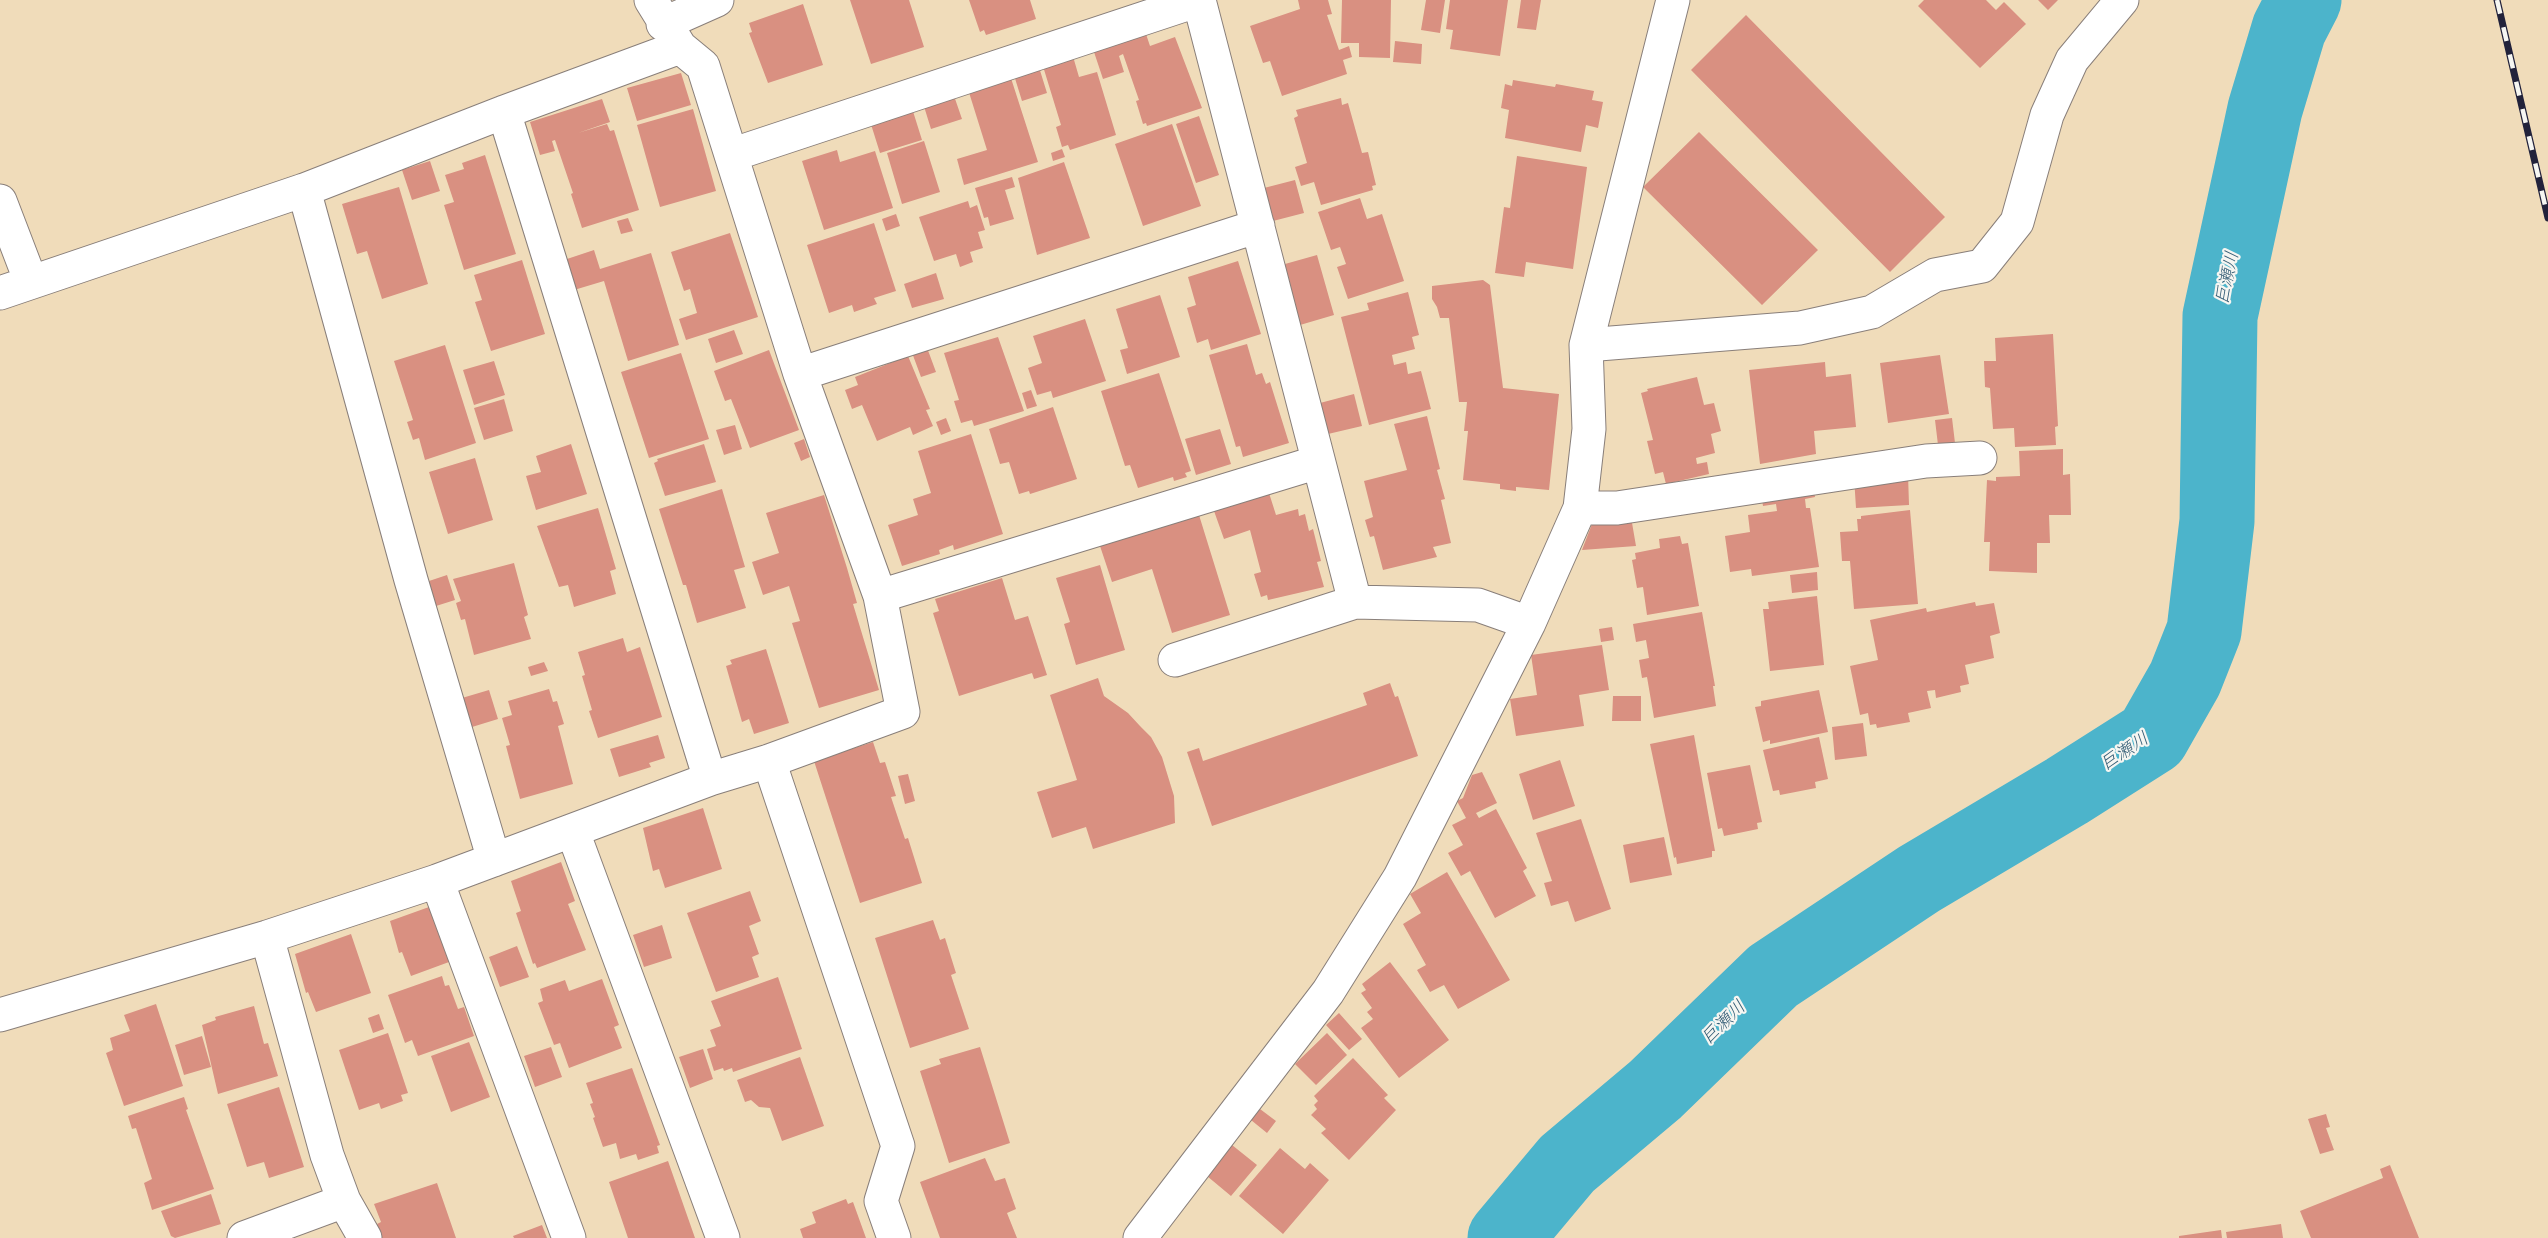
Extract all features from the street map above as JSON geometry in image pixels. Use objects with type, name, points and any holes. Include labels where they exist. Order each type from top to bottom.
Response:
[{"type":"street","points":[[0,293],[304,190],[504,112],[665,24],[717,0]]},
{"type":"street","points":[[730,155],[1199,0],[1355,602]]},
{"type":"street","points":[[1140,1238],[1340,973],[1400,877],[1529,623],[1580,507],[1589,429],[1586,345],[1673,0]]},
{"type":"street","points":[[1586,345],[1800,328],[1872,312],[1935,275],[1982,266],[2017,222],[2047,115],[2072,60],[2122,0]]},
{"type":"street","points":[[0,1015],[267,937],[437,881],[710,779],[769,761],[903,712],[880,596],[800,374],[703,66],[665,24]]},
{"type":"street","points":[[504,112],[710,779]]},
{"type":"street","points":[[304,190],[411,580],[494,860]]},
{"type":"street","points":[[0,201],[32,282]]},
{"type":"street","points":[[800,374],[1258,226]]},
{"type":"street","points":[[1580,507],[1617,508],[1926,461],[1980,458]]},
{"type":"street","points":[[880,596],[1318,462]]},
{"type":"street","points":[[1175,660],[1355,602],[1478,605],[1529,623]]},
{"type":"street","points":[[769,761],[898,1146],[881,1201],[894,1238]]},
{"type":"street","points":[[573,832],[723,1238]]},
{"type":"street","points":[[437,881],[569,1238]]},
{"type":"street","points":[[267,937],[327,1155],[344,1201],[365,1238]]},
{"type":"street","points":[[244,1238],[344,1201]]},
{"type":"building","points":[[850,0],[909,0],[924,47],[871,64]]},
{"type":"building","points":[[969,0],[1030,0],[1036,19],[986,35],[984,30],[980,32]]},
{"type":"building","points":[[1298,0],[1328,0],[1332,14],[1327,15],[1339,50],[1349,46],[1352,57],[1343,60],[1347,74],[1282,96],[1270,61],[1263,63],[1250,26],[1300,9]]},
{"type":"building","points":[[1342,0],[1391,0],[1390,58],[1359,57],[1359,43],[1341,43]]},
{"type":"building","points":[[1426,0],[1445,0],[1440,33],[1421,30]]},
{"type":"building","points":[[1450,0],[1508,0],[1500,56],[1450,49],[1453,30],[1446,29]]},
{"type":"building","points":[[1521,0],[1541,0],[1536,30],[1517,28]]},
{"type":"building","points":[[1924,0],[1986,0],[1996,10],[2004,2],[2026,24],[1980,68],[1918,6]]},
{"type":"building","points":[[2038,0],[2058,0],[2048,10]]},
{"type":"building","points":[[803,4],[823,65],[768,83],[749,33],[752,32],[749,23]]},
{"type":"building","points":[[1746,15],[1945,217],[1890,272],[1691,70]]},
{"type":"building","points":[[1145,31],[1150,46],[1175,37],[1202,108],[1147,126],[1146,123],[1143,124],[1136,101],[1139,100],[1123,54],[1119,56],[1124,72],[1103,79],[1093,49]]},
{"type":"building","points":[[1395,41],[1422,44],[1421,64],[1393,62]]},
{"type":"building","points":[[1072,53],[1079,77],[1097,72],[1116,135],[1070,150],[1068,145],[1062,147],[1056,127],[1061,125],[1042,63]]},
{"type":"building","points":[[1038,64],[1047,93],[1022,101],[1013,72]]},
{"type":"building","points":[[1009,72],[1038,162],[964,185],[957,159],[987,150],[967,86]]},
{"type":"building","points":[[681,73],[691,105],[637,121],[627,88]]},
{"type":"building","points":[[1513,80],[1555,87],[1556,84],[1594,91],[1592,100],[1603,102],[1598,128],[1586,125],[1581,152],[1505,138],[1509,110],[1501,108],[1505,84],[1512,86]]},
{"type":"building","points":[[952,90],[962,119],[931,129],[922,100]]},
{"type":"building","points":[[1341,98],[1342,105],[1348,103],[1362,153],[1368,152],[1376,185],[1372,186],[1373,190],[1321,205],[1314,182],[1301,186],[1295,167],[1307,163],[1294,118],[1298,116],[1296,110]]},
{"type":"building","points":[[602,99],[610,122],[578,133],[607,124],[610,131],[614,130],[639,210],[582,228],[555,140],[552,141],[555,151],[540,155],[530,122]]},
{"type":"building","points":[[911,105],[922,140],[880,153],[869,118]]},
{"type":"building","points":[[693,109],[716,191],[660,207],[637,125]]},
{"type":"building","points":[[1199,116],[1219,175],[1196,183],[1176,124]]},
{"type":"building","points":[[1172,124],[1201,206],[1143,226],[1115,144]]},
{"type":"building","points":[[1699,132],[1818,250],[1762,305],[1643,187]]},
{"type":"building","points":[[924,141],[940,192],[902,204],[887,153]]},
{"type":"building","points":[[1062,149],[1065,157],[1053,161],[1051,153]]},
{"type":"building","points":[[837,150],[840,162],[875,151],[893,208],[824,230],[802,161]]},
{"type":"building","points":[[485,155],[516,254],[464,270],[444,205],[454,202],[445,175],[464,169],[462,163]]},
{"type":"building","points":[[1517,156],[1587,167],[1573,269],[1526,262],[1524,277],[1495,273],[1504,207],[1510,208]]},
{"type":"building","points":[[430,161],[440,191],[412,200],[402,170]]},
{"type":"building","points":[[1064,162],[1090,238],[1037,255],[1018,178]]},
{"type":"building","points":[[1012,177],[1015,187],[1005,190],[1014,219],[990,226],[988,217],[984,218],[975,188]]},
{"type":"building","points":[[1295,180],[1304,213],[1273,221],[1264,188]]},
{"type":"building","points":[[399,187],[428,284],[382,299],[367,251],[357,254],[342,204]]},
{"type":"building","points":[[1360,198],[1367,219],[1382,214],[1404,281],[1348,299],[1337,267],[1346,264],[1340,247],[1331,250],[1318,212]]},
{"type":"building","points":[[968,201],[970,208],[977,205],[985,230],[978,232],[983,248],[970,252],[973,262],[960,267],[956,254],[934,261],[919,217]]},
{"type":"building","points":[[896,214],[900,226],[886,231],[882,219]]},
{"type":"building","points":[[628,218],[633,231],[621,234],[617,221]]},
{"type":"building","points":[[874,223],[896,291],[874,298],[877,304],[854,312],[852,305],[829,313],[807,245]]},
{"type":"building","points":[[730,233],[758,317],[686,340],[679,319],[697,313],[690,289],[684,291],[671,252]]},
{"type":"building","points":[[594,250],[600,269],[651,253],[679,345],[628,361],[604,281],[574,290],[564,260]]},
{"type":"building","points":[[1317,255],[1334,315],[1300,325],[1285,264]]},
{"type":"building","points":[[522,260],[545,334],[491,351],[475,302],[482,300],[474,275]]},
{"type":"building","points":[[1238,261],[1261,334],[1211,350],[1208,339],[1197,343],[1187,308],[1196,305],[1188,277]]},
{"type":"building","points":[[936,273],[944,299],[912,308],[904,284]]},
{"type":"building","points":[[1483,280],[1490,285],[1503,388],[1559,394],[1549,490],[1516,487],[1516,491],[1500,489],[1500,484],[1463,480],[1468,431],[1464,431],[1467,402],[1459,402],[1449,318],[1440,318],[1432,299],[1432,286]]},
{"type":"building","points":[[1408,292],[1419,335],[1412,337],[1415,349],[1392,355],[1394,365],[1406,362],[1408,374],[1421,371],[1431,409],[1369,425],[1341,317],[1369,310],[1367,303]]},
{"type":"building","points":[[1160,295],[1180,357],[1127,374],[1120,350],[1128,348],[1116,309]]},
{"type":"building","points":[[1085,319],[1106,381],[1053,398],[1051,391],[1037,395],[1028,368],[1042,363],[1033,336]]},
{"type":"building","points":[[734,330],[743,354],[716,363],[708,339]]},
{"type":"building","points":[[2053,334],[2058,426],[2055,427],[2056,445],[2015,447],[2014,428],[1993,429],[1990,388],[1985,387],[1984,361],[1996,361],[1995,338]]},
{"type":"building","points":[[998,337],[1024,411],[974,426],[972,420],[961,423],[954,401],[959,400],[944,353]]},
{"type":"building","points":[[1247,344],[1256,375],[1262,373],[1266,384],[1270,382],[1289,443],[1243,457],[1240,446],[1236,447],[1209,355]]},
{"type":"building","points":[[445,345],[476,443],[425,460],[419,438],[413,440],[407,422],[413,420],[394,361]]},
{"type":"building","points":[[926,345],[936,372],[921,377],[911,350]]},
{"type":"building","points":[[769,350],[799,430],[750,448],[731,399],[725,401],[714,371]]},
{"type":"building","points":[[681,353],[709,439],[649,458],[621,372]]},
{"type":"building","points":[[1940,355],[1949,414],[1888,423],[1880,363]]},
{"type":"building","points":[[908,356],[930,409],[926,410],[933,426],[913,435],[910,427],[877,441],[862,405],[852,409],[845,390],[858,385],[855,377]]},
{"type":"building","points":[[494,361],[505,395],[474,405],[463,370]]},
{"type":"building","points":[[1825,362],[1826,377],[1851,374],[1856,427],[1814,431],[1816,454],[1760,464],[1749,370]]},
{"type":"building","points":[[1159,373],[1191,471],[1185,473],[1187,477],[1174,481],[1173,477],[1138,488],[1130,465],[1125,466],[1101,391]]},
{"type":"building","points":[[1697,377],[1704,405],[1714,403],[1721,431],[1711,434],[1715,453],[1696,458],[1697,464],[1707,462],[1709,474],[1666,484],[1663,472],[1655,474],[1647,441],[1653,440],[1641,393],[1648,391],[1647,389]]},
{"type":"building","points":[[1031,390],[1037,406],[1027,409],[1022,393]]},
{"type":"building","points":[[1354,394],[1362,426],[1328,434],[1320,403]]},
{"type":"building","points":[[504,399],[513,431],[484,440],[474,408]]},
{"type":"building","points":[[1053,407],[1077,479],[1030,494],[1029,491],[1019,494],[1009,462],[1000,464],[989,429]]},
{"type":"building","points":[[1427,416],[1440,469],[1437,470],[1445,499],[1441,500],[1451,543],[1433,547],[1437,557],[1383,570],[1374,536],[1370,537],[1365,520],[1373,517],[1364,481],[1407,470],[1394,424]]},
{"type":"building","points":[[946,418],[951,431],[941,435],[936,422]]},
{"type":"building","points":[[1952,418],[1955,443],[1938,445],[1935,420]]},
{"type":"building","points":[[735,425],[742,449],[724,455],[716,430]]},
{"type":"building","points":[[1220,429],[1231,464],[1196,475],[1185,439]]},
{"type":"building","points":[[971,434],[1003,534],[954,550],[953,545],[939,550],[940,554],[902,566],[888,525],[918,515],[913,499],[931,493],[918,451]]},
{"type":"building","points":[[804,439],[810,457],[801,461],[794,443]]},
{"type":"building","points":[[571,444],[587,494],[536,510],[526,476],[541,472],[536,456]]},
{"type":"building","points":[[704,444],[716,482],[665,496],[654,463],[658,461],[657,459]]},
{"type":"building","points":[[2063,449],[2063,475],[2070,474],[2071,515],[2049,515],[2050,543],[2037,543],[2037,573],[1989,571],[1990,542],[1984,542],[1987,480],[1996,481],[1996,477],[2020,476],[2019,451]]},
{"type":"building","points":[[475,458],[493,520],[448,534],[429,472]]},
{"type":"building","points":[[1908,474],[1909,505],[1856,508],[1854,477]]},
{"type":"building","points":[[1812,480],[1815,497],[1805,499],[1806,508],[1810,508],[1819,567],[1752,576],[1751,569],[1730,572],[1725,536],[1750,532],[1748,515],[1777,511],[1776,504],[1763,506],[1760,488]]},
{"type":"building","points":[[722,489],[745,567],[734,570],[746,608],[697,623],[659,509]]},
{"type":"building","points":[[1269,493],[1276,515],[1298,509],[1299,516],[1305,514],[1309,531],[1313,529],[1321,561],[1317,562],[1324,587],[1268,600],[1267,595],[1261,597],[1254,574],[1261,572],[1250,530],[1224,539],[1214,511]]},
{"type":"building","points":[[824,495],[857,603],[853,604],[879,690],[819,708],[792,623],[800,621],[789,586],[763,595],[752,562],[779,553],[766,513]]},
{"type":"building","points":[[598,508],[616,569],[610,571],[616,594],[574,607],[568,585],[559,587],[537,526]]},
{"type":"building","points":[[1910,510],[1918,604],[1854,609],[1850,561],[1842,561],[1840,532],[1858,531],[1857,519],[1861,519],[1861,516]]},
{"type":"building","points":[[1199,515],[1230,615],[1172,633],[1152,569],[1112,582],[1100,546]]},
{"type":"building","points":[[1631,517],[1636,546],[1582,550],[1592,524]]},
{"type":"building","points":[[1680,536],[1682,544],[1688,543],[1699,606],[1647,615],[1643,587],[1637,588],[1632,560],[1636,559],[1635,553],[1660,548],[1659,539]]},
{"type":"building","points":[[514,563],[528,615],[524,617],[531,639],[474,655],[465,619],[461,620],[456,603],[461,601],[453,579]]},
{"type":"building","points":[[1100,565],[1125,650],[1076,665],[1064,624],[1070,622],[1056,578]]},
{"type":"building","points":[[1817,572],[1818,590],[1792,593],[1790,575]]},
{"type":"building","points":[[447,575],[455,600],[436,606],[429,581]]},
{"type":"building","points":[[1002,578],[1015,620],[1028,616],[1047,675],[1034,679],[1032,673],[959,696],[933,613],[939,611],[935,599]]},
{"type":"building","points":[[1817,596],[1824,665],[1770,671],[1763,609],[1769,609],[1768,602]]},
{"type":"building","points":[[1975,602],[1976,606],[1994,603],[2000,633],[1990,636],[1994,658],[1965,665],[1969,684],[1960,686],[1961,692],[1936,698],[1935,690],[1927,691],[1931,708],[1908,713],[1910,722],[1877,728],[1876,724],[1870,725],[1868,713],[1860,715],[1850,666],[1878,660],[1870,620],[1926,608],[1927,612]]},
{"type":"building","points":[[1702,612],[1715,686],[1713,686],[1716,706],[1654,718],[1647,677],[1642,678],[1639,660],[1649,658],[1646,640],[1636,642],[1633,624]]},
{"type":"building","points":[[1612,627],[1614,640],[1601,642],[1599,629]]},
{"type":"building","points":[[623,638],[627,652],[640,647],[662,717],[598,738],[589,711],[592,710],[578,652]]},
{"type":"building","points":[[1602,645],[1609,690],[1579,695],[1584,726],[1516,736],[1510,699],[1537,695],[1531,655]]},
{"type":"building","points":[[766,649],[789,723],[754,734],[749,719],[742,722],[726,666],[732,664],[730,660]]},
{"type":"building","points":[[544,662],[548,671],[531,676],[528,667]]},
{"type":"building","points":[[1098,678],[1104,696],[1128,713],[1151,737],[1162,757],[1174,796],[1175,823],[1093,849],[1086,827],[1052,838],[1037,792],[1077,780],[1050,695]]},
{"type":"building","points":[[1390,683],[1395,697],[1398,696],[1418,756],[1212,826],[1187,752],[1199,748],[1203,761],[1367,705],[1363,693]]},
{"type":"building","points":[[549,689],[553,702],[557,701],[564,724],[558,726],[573,784],[520,799],[506,746],[510,745],[502,718],[512,715],[508,701]]},
{"type":"building","points":[[489,690],[498,719],[472,727],[462,698]]},
{"type":"building","points":[[1819,690],[1828,732],[1770,744],[1770,740],[1763,742],[1755,707],[1761,706],[1761,701]]},
{"type":"building","points":[[1613,696],[1641,696],[1641,721],[1612,721]]},
{"type":"building","points":[[1863,723],[1867,756],[1835,760],[1832,727]]},
{"type":"building","points":[[658,735],[665,758],[649,763],[651,767],[619,777],[610,749]]},
{"type":"building","points":[[1694,735],[1715,851],[1712,851],[1712,857],[1677,864],[1650,744]]},
{"type":"building","points":[[1819,737],[1828,779],[1815,782],[1816,788],[1780,795],[1779,790],[1773,791],[1763,750]]},
{"type":"building","points":[[873,742],[880,763],[885,762],[896,796],[891,797],[905,839],[908,838],[922,883],[860,903],[814,761]]},
{"type":"building","points":[[1560,760],[1575,806],[1533,820],[1519,774]]},
{"type":"building","points":[[1750,765],[1762,822],[1757,823],[1758,829],[1724,836],[1722,828],[1718,829],[1707,773]]},
{"type":"building","points":[[1482,772],[1497,803],[1476,813],[1479,818],[1496,809],[1527,868],[1523,871],[1536,896],[1495,918],[1470,871],[1461,876],[1448,853],[1463,845],[1452,825],[1466,818],[1457,801],[1463,798],[1472,775]]},
{"type":"building","points":[[908,774],[915,801],[905,804],[898,776]]},
{"type":"building","points":[[703,808],[722,869],[665,888],[659,869],[653,871],[643,828]]},
{"type":"building","points":[[1581,819],[1611,909],[1575,922],[1568,901],[1551,906],[1544,883],[1552,881],[1536,833]]},
{"type":"building","points":[[1664,837],[1672,875],[1630,883],[1623,845]]},
{"type":"building","points":[[561,862],[575,901],[568,904],[586,950],[537,968],[535,963],[533,964],[516,913],[521,911],[511,881]]},
{"type":"building","points":[[1447,872],[1510,980],[1458,1009],[1444,985],[1430,992],[1417,970],[1426,965],[1403,924],[1421,913],[1410,894]]},
{"type":"building","points":[[750,891],[761,921],[749,926],[759,954],[752,957],[759,977],[716,992],[687,913]]},
{"type":"building","points":[[429,907],[449,962],[411,976],[402,952],[399,953],[390,921]]},
{"type":"building","points":[[933,920],[940,940],[945,938],[956,973],[951,975],[969,1029],[910,1048],[875,938]]},
{"type":"building","points":[[662,925],[672,958],[644,967],[633,935]]},
{"type":"building","points":[[351,934],[371,993],[316,1012],[308,992],[306,993],[295,954]]},
{"type":"building","points":[[517,946],[529,977],[500,987],[489,957]]},
{"type":"building","points":[[1390,962],[1449,1040],[1399,1078],[1361,1028],[1373,1019],[1367,1012],[1372,1008],[1361,993],[1366,990],[1362,984]]},
{"type":"building","points":[[442,976],[445,986],[449,985],[458,1009],[464,1007],[474,1036],[418,1056],[412,1040],[405,1043],[388,995]]},
{"type":"building","points":[[778,977],[802,1049],[733,1072],[732,1068],[714,1071],[707,1049],[716,1046],[710,1030],[721,1026],[711,1001]]},
{"type":"building","points":[[602,979],[619,1025],[614,1027],[622,1048],[569,1068],[560,1043],[554,1045],[538,1003],[543,1001],[540,989],[565,980],[569,991]]},
{"type":"building","points":[[156,1004],[183,1086],[124,1106],[106,1053],[113,1050],[110,1038],[130,1031],[124,1015]]},
{"type":"building","points":[[254,1006],[264,1044],[268,1043],[278,1076],[218,1094],[202,1025],[216,1020],[215,1017]]},
{"type":"building","points":[[1339,1013],[1362,1039],[1349,1050],[1326,1025]]},
{"type":"building","points":[[379,1014],[384,1029],[373,1033],[368,1018]]},
{"type":"building","points":[[388,1033],[408,1093],[401,1095],[403,1101],[381,1109],[379,1103],[359,1110],[339,1050]]},
{"type":"building","points":[[1327,1033],[1347,1055],[1316,1085],[1295,1064]]},
{"type":"building","points":[[202,1036],[211,1067],[184,1075],[175,1045]]},
{"type":"building","points":[[469,1042],[490,1097],[451,1112],[431,1056]]},
{"type":"building","points":[[551,1047],[562,1077],[535,1087],[524,1056]]},
{"type":"building","points":[[980,1047],[1010,1143],[949,1163],[920,1071],[941,1064],[939,1059]]},
{"type":"building","points":[[703,1049],[713,1079],[690,1088],[679,1057]]},
{"type":"building","points":[[800,1057],[824,1126],[782,1141],[770,1108],[759,1107],[751,1100],[745,1102],[737,1080]]},
{"type":"building","points":[[1353,1058],[1388,1095],[1384,1098],[1396,1110],[1349,1160],[1321,1133],[1326,1129],[1311,1115],[1317,1109],[1314,1105],[1318,1101],[1314,1096]]},
{"type":"building","points":[[632,1068],[660,1145],[657,1146],[659,1153],[638,1160],[636,1154],[620,1159],[616,1143],[603,1147],[593,1118],[595,1117],[590,1104],[593,1103],[586,1083]]},
{"type":"building","points":[[279,1087],[304,1167],[269,1178],[264,1162],[247,1167],[227,1104]]},
{"type":"building","points":[[184,1097],[188,1109],[186,1110],[214,1189],[152,1210],[144,1183],[152,1179],[136,1128],[132,1129],[128,1116]]},
{"type":"building","points":[[1260,1109],[1276,1121],[1267,1133],[1251,1120]]},
{"type":"building","points":[[2326,1114],[2330,1127],[2326,1128],[2334,1150],[2320,1154],[2308,1119]]},
{"type":"building","points":[[1232,1145],[1257,1165],[1231,1196],[1207,1176]]},
{"type":"building","points":[[1280,1148],[1305,1169],[1310,1163],[1329,1180],[1283,1234],[1239,1196]]},
{"type":"building","points":[[985,1158],[995,1181],[1005,1178],[1016,1209],[1007,1213],[1017,1238],[940,1238],[920,1182]]},
{"type":"building","points":[[668,1161],[695,1238],[628,1238],[609,1182]]},
{"type":"building","points":[[2390,1165],[2419,1238],[2311,1238],[2300,1211],[2383,1178],[2380,1169]]},
{"type":"building","points":[[437,1183],[456,1238],[382,1238],[377,1224],[381,1222],[374,1204]]},
{"type":"building","points":[[211,1194],[221,1224],[175,1238],[171,1236],[161,1211]]},
{"type":"building","points":[[846,1199],[848,1204],[853,1202],[866,1238],[803,1238],[800,1229],[816,1223],[812,1212]]},
{"type":"building","points":[[2281,1224],[2283,1238],[2227,1238],[2226,1232]]},
{"type":"building","points":[[542,1225],[547,1238],[514,1238],[513,1236]]},
{"type":"building","points":[[2221,1230],[2222,1238],[2179,1238],[2179,1236]]},
{"type":"waterway","name":"巨瀬川","points":[[1505,1238],[1567,1164],[1655,1090],[1773,976],[1919,879],[2067,791],[2152,737],[2185,679],[2204,631],[2217,521],[2220,316],[2265,109],[2289,29],[2304,0]]},
{"type":"railway","points":[[2497,0],[2548,218]]}]
